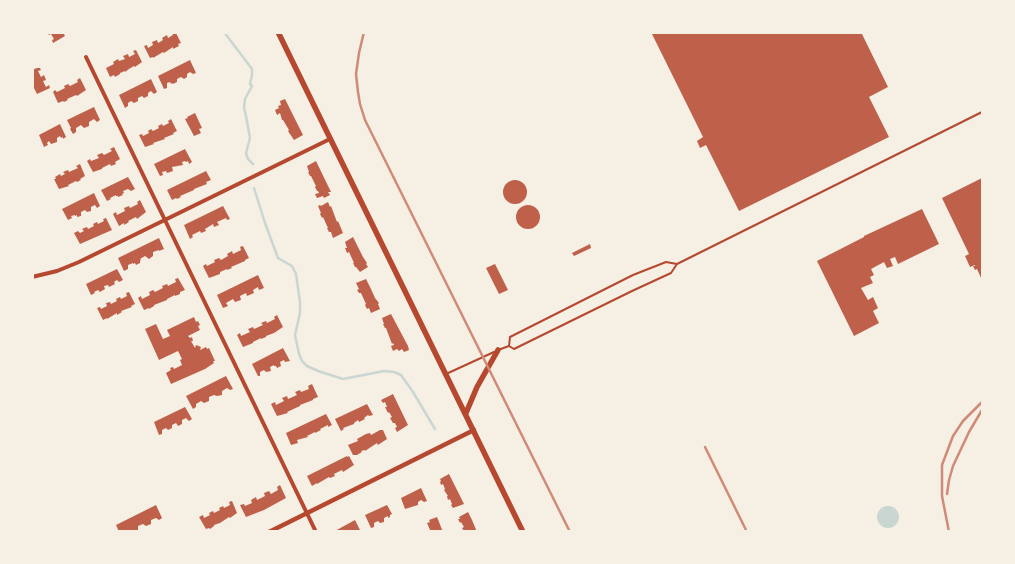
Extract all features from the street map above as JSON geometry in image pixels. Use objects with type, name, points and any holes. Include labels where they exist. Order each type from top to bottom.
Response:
[{"type":"main road","points":[[278,32],[523,532]]},
{"type":"main road","points":[[466,413],[477,387],[498,350]]},
{"type":"street","points":[[86,57],[316,532]]},
{"type":"street","points":[[32,277],[67,268],[330,139]]},
{"type":"street","points":[[269,532],[474,430]]},
{"type":"lane","points":[[446,374],[498,350],[509,346],[514,349],[671,273],[677,264],[982,112]]},
{"type":"lane","points":[[509,346],[510,337],[632,275],[666,262],[677,264]]},
{"type":"shaded area","points":[[888,506],[898,513],[899,517],[892,527],[888,528],[878,521],[877,517],[884,507]]},
{"type":"building","points":[[47,32],[63,32],[65,36],[53,43],[52,40],[54,39]]},
{"type":"building","points":[[172,32],[176,33],[181,43],[178,44],[179,46],[150,58],[144,46],[147,45],[148,48],[153,45],[152,42],[157,40],[158,43],[167,35],[168,38],[173,35]]},
{"type":"building","points":[[651,32],[861,32],[888,87],[869,97],[889,137],[739,211],[706,145],[700,148],[697,141],[703,137]]},
{"type":"building","points":[[136,50],[142,62],[115,77],[114,75],[110,77],[106,68],[114,64],[113,62],[118,59],[119,61],[125,59],[123,56],[128,54],[129,57],[135,54],[133,51]]},
{"type":"building","points":[[190,60],[196,73],[190,72],[187,74],[187,77],[177,79],[177,82],[173,84],[167,83],[167,88],[164,89],[158,76]]},
{"type":"building","points":[[37,68],[41,70],[38,71],[41,77],[44,75],[46,80],[43,81],[46,87],[49,85],[50,88],[37,94],[32,84],[32,70]]},
{"type":"building","points":[[80,78],[86,90],[77,96],[58,103],[53,92],[65,88],[64,86],[68,84],[70,86],[78,82],[77,80]]},
{"type":"building","points":[[151,79],[157,92],[154,94],[151,91],[148,93],[148,96],[138,98],[138,101],[134,103],[131,101],[125,108],[119,95]]},
{"type":"building","points":[[285,99],[303,135],[294,140],[280,113],[277,115],[275,110],[281,105],[280,101]]},
{"type":"building","points":[[94,107],[100,120],[97,122],[94,119],[89,122],[89,126],[84,128],[81,125],[76,128],[76,132],[73,134],[67,120]]},
{"type":"building","points":[[195,113],[202,128],[199,129],[201,133],[194,136],[185,119]]},
{"type":"building","points":[[171,119],[177,131],[165,139],[145,147],[139,135],[142,134],[143,136],[149,133],[148,131],[151,129],[153,131],[162,124],[163,126],[169,123],[168,121]]},
{"type":"building","points":[[60,124],[66,137],[63,139],[60,136],[57,138],[57,142],[51,144],[49,141],[48,145],[44,147],[39,135]]},
{"type":"building","points":[[114,147],[120,159],[115,162],[116,164],[111,166],[110,164],[93,172],[87,161],[99,158],[97,155],[102,153],[104,155],[112,151],[110,149]]},
{"type":"building","points":[[185,149],[192,162],[189,164],[188,161],[182,162],[183,165],[172,167],[173,171],[162,172],[163,175],[160,176],[154,164]]},
{"type":"building","points":[[316,161],[331,192],[328,192],[330,195],[324,198],[323,196],[317,198],[315,194],[319,193],[308,172],[307,166]]},
{"type":"building","points":[[80,164],[85,176],[69,186],[59,189],[54,179],[56,179],[55,177],[65,174],[63,172],[68,170],[69,172],[78,168],[76,166]]},
{"type":"building","points":[[206,171],[211,180],[206,182],[207,184],[172,200],[167,190]]},
{"type":"building","points":[[128,177],[135,189],[123,191],[123,195],[118,197],[116,195],[107,201],[101,190]]},
{"type":"building","points":[[982,178],[982,280],[977,269],[975,270],[973,266],[975,265],[970,267],[965,256],[969,254],[942,198]]},
{"type":"building","points":[[515,180],[520,181],[526,187],[526,197],[520,203],[515,204],[510,203],[504,197],[503,192],[504,187],[510,181]]},
{"type":"building","points":[[94,193],[100,206],[97,208],[95,205],[91,207],[91,211],[87,212],[85,210],[81,212],[81,216],[71,216],[72,218],[68,220],[62,209]]},
{"type":"building","points":[[140,200],[146,212],[137,219],[136,217],[119,226],[113,214],[116,212],[117,215],[125,211],[124,208],[129,206],[130,208],[138,204],[137,202]]},
{"type":"building","points":[[328,202],[343,233],[333,238],[320,214],[318,206]]},
{"type":"building","points":[[528,205],[533,206],[539,212],[539,222],[533,228],[528,229],[523,228],[517,222],[516,217],[517,212],[523,206]]},
{"type":"building","points":[[223,206],[230,219],[227,220],[226,218],[217,222],[219,225],[214,227],[213,224],[205,229],[206,231],[201,233],[200,231],[192,235],[193,237],[190,239],[184,225]]},
{"type":"building","points":[[922,209],[939,244],[898,264],[895,257],[890,259],[893,266],[887,268],[884,262],[871,269],[874,275],[870,277],[873,283],[861,288],[868,300],[873,297],[878,308],[873,311],[879,323],[854,336],[817,261],[864,236]]},
{"type":"building","points":[[106,218],[112,230],[80,244],[74,233],[78,231],[80,233],[84,231],[82,229],[87,227],[88,229],[94,226],[93,224],[97,222],[98,224]]},
{"type":"building","points":[[353,237],[368,267],[360,272],[355,267],[349,252],[347,253],[345,248],[347,248],[345,242]]},
{"type":"building","points":[[159,238],[164,249],[153,252],[153,256],[149,259],[145,256],[136,265],[133,263],[128,265],[128,269],[124,271],[118,258]]},
{"type":"building","points":[[590,244],[591,248],[574,256],[572,253]]},
{"type":"building","points":[[243,246],[249,258],[209,278],[203,266],[215,262],[214,260],[219,258],[221,260],[232,251],[233,254],[241,250],[240,247]]},
{"type":"building","points":[[495,264],[508,290],[499,294],[486,268]]},
{"type":"building","points":[[117,269],[123,280],[119,282],[117,280],[114,282],[115,284],[109,287],[108,285],[104,286],[105,289],[100,292],[98,290],[91,295],[86,284]]},
{"type":"building","points":[[258,275],[264,288],[259,290],[258,287],[253,290],[254,293],[247,296],[246,293],[240,296],[241,300],[235,302],[233,299],[226,303],[228,306],[223,308],[217,295]]},
{"type":"building","points":[[178,278],[185,290],[144,310],[138,298],[141,296],[142,299],[150,295],[149,292],[153,290],[155,292],[163,288],[162,286],[167,284],[168,286],[176,282],[175,279]]},
{"type":"building","points":[[366,279],[379,303],[380,309],[371,313],[365,305],[361,293],[357,290],[359,289],[356,283]]},
{"type":"building","points":[[129,292],[135,304],[117,315],[117,313],[103,320],[97,308],[100,307],[101,309],[107,306],[106,303],[110,302],[111,304],[120,297],[121,299],[127,296],[126,293]]},
{"type":"building","points":[[391,314],[409,350],[404,352],[402,349],[399,351],[397,349],[393,351],[391,346],[394,345],[383,324],[382,318]]},
{"type":"building","points":[[277,315],[283,327],[243,347],[237,335],[240,333],[241,336],[250,332],[248,329],[253,327],[254,329],[263,325],[261,323],[266,321],[267,323],[275,319],[274,317]]},
{"type":"building","points":[[194,317],[200,325],[198,326],[200,330],[188,336],[192,337],[193,341],[191,341],[195,348],[196,345],[201,347],[200,350],[206,347],[207,349],[209,348],[215,361],[205,369],[171,384],[166,373],[171,370],[170,368],[173,367],[174,369],[182,365],[180,360],[182,359],[178,351],[159,360],[145,329],[156,324],[163,339],[170,336],[167,330]]},
{"type":"building","points":[[283,348],[290,361],[285,362],[284,360],[280,362],[281,366],[277,368],[274,365],[270,367],[271,371],[266,372],[264,370],[258,376],[252,364]]},
{"type":"building","points":[[226,376],[233,389],[227,388],[222,391],[222,395],[209,397],[209,401],[204,403],[201,401],[193,409],[186,396]]},
{"type":"building","points":[[312,384],[318,397],[288,413],[277,416],[271,404],[275,402],[276,405],[284,401],[282,398],[287,396],[288,399],[297,395],[295,392],[309,389],[308,386]]},
{"type":"building","points":[[393,394],[408,425],[397,432],[395,428],[397,427],[385,407],[387,407],[385,402],[383,403],[381,400]]},
{"type":"building","points":[[367,404],[373,415],[368,415],[359,422],[358,420],[341,431],[335,419]]},
{"type":"building","points":[[185,407],[192,419],[189,421],[186,418],[182,420],[182,424],[178,426],[176,423],[168,430],[166,428],[162,430],[162,434],[159,435],[154,422]]},
{"type":"building","points":[[326,414],[332,425],[320,429],[308,437],[297,440],[298,443],[291,445],[286,433]]},
{"type":"building","points":[[383,430],[387,439],[365,451],[361,451],[357,455],[353,455],[348,445],[358,441],[357,439],[366,434],[370,433],[371,435]]},
{"type":"building","points":[[349,456],[354,465],[312,486],[307,476]]},
{"type":"building","points":[[449,474],[464,504],[453,508],[450,499],[448,500],[443,484],[441,485],[440,482],[440,479]]},
{"type":"building","points":[[280,485],[286,498],[246,517],[240,505],[244,504],[245,506],[252,503],[251,500],[256,497],[257,500],[265,496],[264,493],[269,491],[271,494],[278,490],[277,487]]},
{"type":"building","points":[[421,488],[427,501],[421,500],[418,502],[418,505],[405,509],[401,498]]},
{"type":"building","points":[[232,501],[237,513],[210,529],[206,529],[199,517],[203,515],[204,518],[213,511],[214,513],[220,510],[219,508],[223,506],[224,508],[230,505],[229,502]]},
{"type":"building","points":[[156,505],[162,518],[151,520],[151,524],[146,526],[143,524],[138,526],[138,530],[135,532],[119,532],[116,525]]},
{"type":"building","points":[[387,505],[392,514],[390,517],[384,518],[384,522],[380,523],[378,521],[374,523],[374,527],[371,528],[365,515]]},
{"type":"building","points":[[468,512],[477,532],[466,532],[462,528],[464,527],[458,519]]},
{"type":"building","points":[[437,517],[443,532],[431,532],[427,523],[430,522],[429,520]]},
{"type":"building","points":[[355,520],[361,532],[333,532]]},
{"type":"waterway","points":[[224,32],[252,69],[250,84],[252,86],[245,99],[244,108],[250,138],[246,153],[248,159],[253,164]]},
{"type":"waterway","points":[[254,188],[278,258],[292,266],[296,274],[300,313],[295,335],[302,361],[307,366],[318,371],[343,379],[384,371],[401,375],[435,429]]},
{"type":"railway","points":[[364,32],[356,74],[360,104],[365,120],[570,532]]},
{"type":"railway","points":[[949,532],[942,496],[942,465],[953,436],[963,421],[982,402]]},
{"type":"railway","points":[[947,494],[953,466],[982,410]]},
{"type":"railway","points":[[705,447],[747,532]]}]
